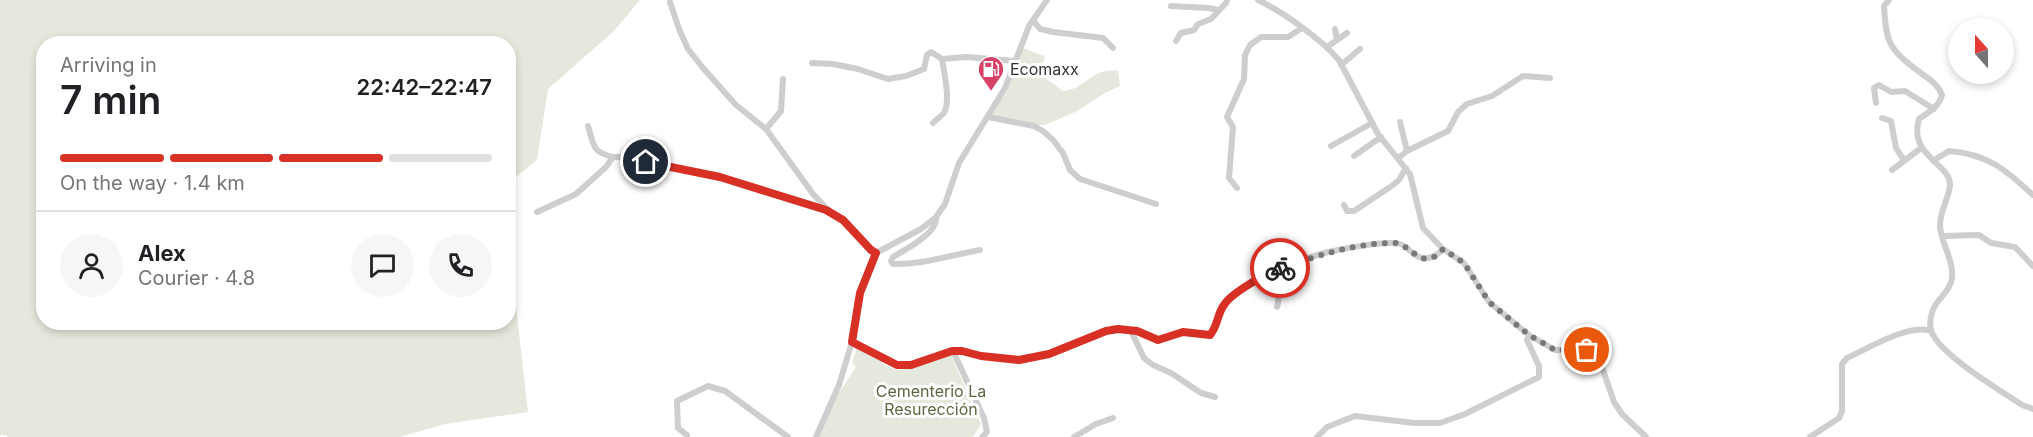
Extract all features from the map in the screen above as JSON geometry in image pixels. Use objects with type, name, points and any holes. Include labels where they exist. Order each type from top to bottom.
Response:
[{"type":"street","points":[[816,437],[840,385],[852,342],[860,293],[876,253],[921,229],[936,217],[945,204],[959,163],[1005,88],[1029,26],[1047,0]]},
{"type":"street","points":[[1176,41],[1180,33],[1194,30],[1198,24],[1211,19],[1227,0]]},
{"type":"street","points":[[1258,0],[1327,47],[1341,65],[1372,123],[1410,174],[1423,228],[1443,249],[1464,263],[1489,302],[1529,335],[1555,350],[1587,350],[1596,357],[1602,367],[1614,402],[1622,414],[1646,437]]},
{"type":"street","points":[[1889,0],[1884,6],[1885,25],[1889,41],[1896,54],[1939,88],[1942,95],[1934,109],[1919,119],[1916,130],[1921,148],[1947,176],[1950,184],[1940,227],[1952,271],[1952,280],[1948,290],[1935,304],[1931,316],[1931,331]]},
{"type":"street","points":[[670,2],[688,49],[736,105],[766,129],[826,210]]},
{"type":"street","points":[[1171,6],[1218,10]]},
{"type":"street","points":[[1033,20],[1040,29],[1104,38],[1113,48]]},
{"type":"street","points":[[1237,188],[1229,178],[1233,127],[1227,117],[1244,79],[1245,56],[1250,45],[1261,37],[1288,36],[1302,28]]},
{"type":"street","points":[[1335,29],[1337,40]]},
{"type":"street","points":[[1327,47],[1347,33]]},
{"type":"street","points":[[1341,65],[1360,49]]},
{"type":"street","points":[[812,63],[858,69],[888,79],[924,69],[927,55],[931,52],[942,59],[966,57],[1015,61]]},
{"type":"street","points":[[933,123],[944,112],[947,103],[942,59]]},
{"type":"street","points":[[1398,158],[1407,151],[1448,131],[1458,112],[1467,104],[1492,96],[1523,76],[1550,78]]},
{"type":"street","points":[[766,129],[781,111],[783,79]]},
{"type":"street","points":[[1876,103],[1874,88],[1879,85],[1891,92],[1905,90],[1934,109]]},
{"type":"street","points":[[988,117],[1034,126],[1053,140],[1064,153],[1070,170],[1080,179],[1156,204]]},
{"type":"street","points":[[1882,118],[1891,121],[1896,148],[1904,160]]},
{"type":"street","points":[[1400,122],[1407,151]]},
{"type":"street","points":[[1331,146],[1372,123]]},
{"type":"street","points":[[588,126],[594,149],[600,154],[720,177],[826,210],[843,220],[876,253]]},
{"type":"street","points":[[1354,156],[1381,137]]},
{"type":"street","points":[[1892,171],[1921,148]]},
{"type":"street","points":[[1933,161],[1949,151],[1979,157],[2005,170],[2033,195]]},
{"type":"street","points":[[537,212],[576,194],[606,167],[613,157]]},
{"type":"street","points":[[1344,205],[1347,211],[1354,211],[1393,186],[1406,168]]},
{"type":"street","points":[[936,217],[937,223],[934,227],[918,242],[893,257],[891,261],[893,264],[915,265],[940,257],[980,250]]},
{"type":"street","points":[[1943,236],[1979,235],[1991,243],[2015,247],[2033,266]]},
{"type":"street","points":[[852,342],[897,365],[911,365],[952,351],[1019,360],[1049,354],[1106,331],[1118,329],[1137,331],[1158,340],[1183,332],[1210,335],[1214,331],[1223,305],[1231,297],[1275,270],[1328,252],[1377,244],[1398,243],[1405,246],[1414,256],[1425,259],[1437,256],[1443,249]]},
{"type":"street","points":[[1275,270],[1276,286],[1280,294],[1277,307]]},
{"type":"street","points":[[1810,437],[1839,418],[1842,411],[1842,364],[1847,358],[1910,330],[1931,331],[1942,346],[1960,362],[2022,405],[2033,410]]},
{"type":"street","points":[[1131,331],[1144,358],[1201,393],[1215,397]]},
{"type":"street","points":[[1317,437],[1327,427],[1355,416],[1414,423],[1440,423],[1466,414],[1539,377],[1539,366],[1527,340],[1529,335]]},
{"type":"street","points":[[952,351],[984,418],[987,432],[984,436]]},
{"type":"street","points":[[687,435],[678,428],[677,401],[708,386],[725,391],[788,437]]},
{"type":"street","points":[[1074,437],[1096,424],[1113,418]]},
{"type":"green space","points":[[0,0],[640,0],[614,31],[548,89],[537,160],[516,177],[516,36],[36,36],[36,330],[516,330],[516,306],[528,412],[445,424],[400,437],[7,437],[7,435],[0,435]]},
{"type":"green space","points":[[1023,48],[1044,56],[1045,59],[1037,72],[1063,91],[1077,87],[1101,72],[1109,71],[1118,71],[1120,86],[1075,112],[1045,125],[1016,125],[988,119],[1006,93]]},
{"type":"green space","name":"Cementerio La Resurección","points":[[857,347],[874,355],[886,366],[899,370],[951,355],[981,424],[973,437],[819,437],[831,405],[856,367],[852,363]]},
{"type":"way so far","points":[[1280,268],[1328,252],[1377,244],[1398,243],[1405,246],[1414,256],[1425,259],[1437,256],[1443,249],[1464,263],[1489,302],[1529,335],[1555,350],[1587,350]]},
{"type":"place","name":"Ecomaxx","points":[[991,92]]},
{"type":"route","points":[[646,162],[720,177],[826,210],[843,220],[876,253],[860,293],[852,342],[897,365],[911,365],[952,351],[1019,360],[1049,354],[1106,331],[1118,329],[1137,331],[1158,340],[1183,332],[1210,335],[1214,331],[1223,305],[1231,297],[1280,268]]}]
